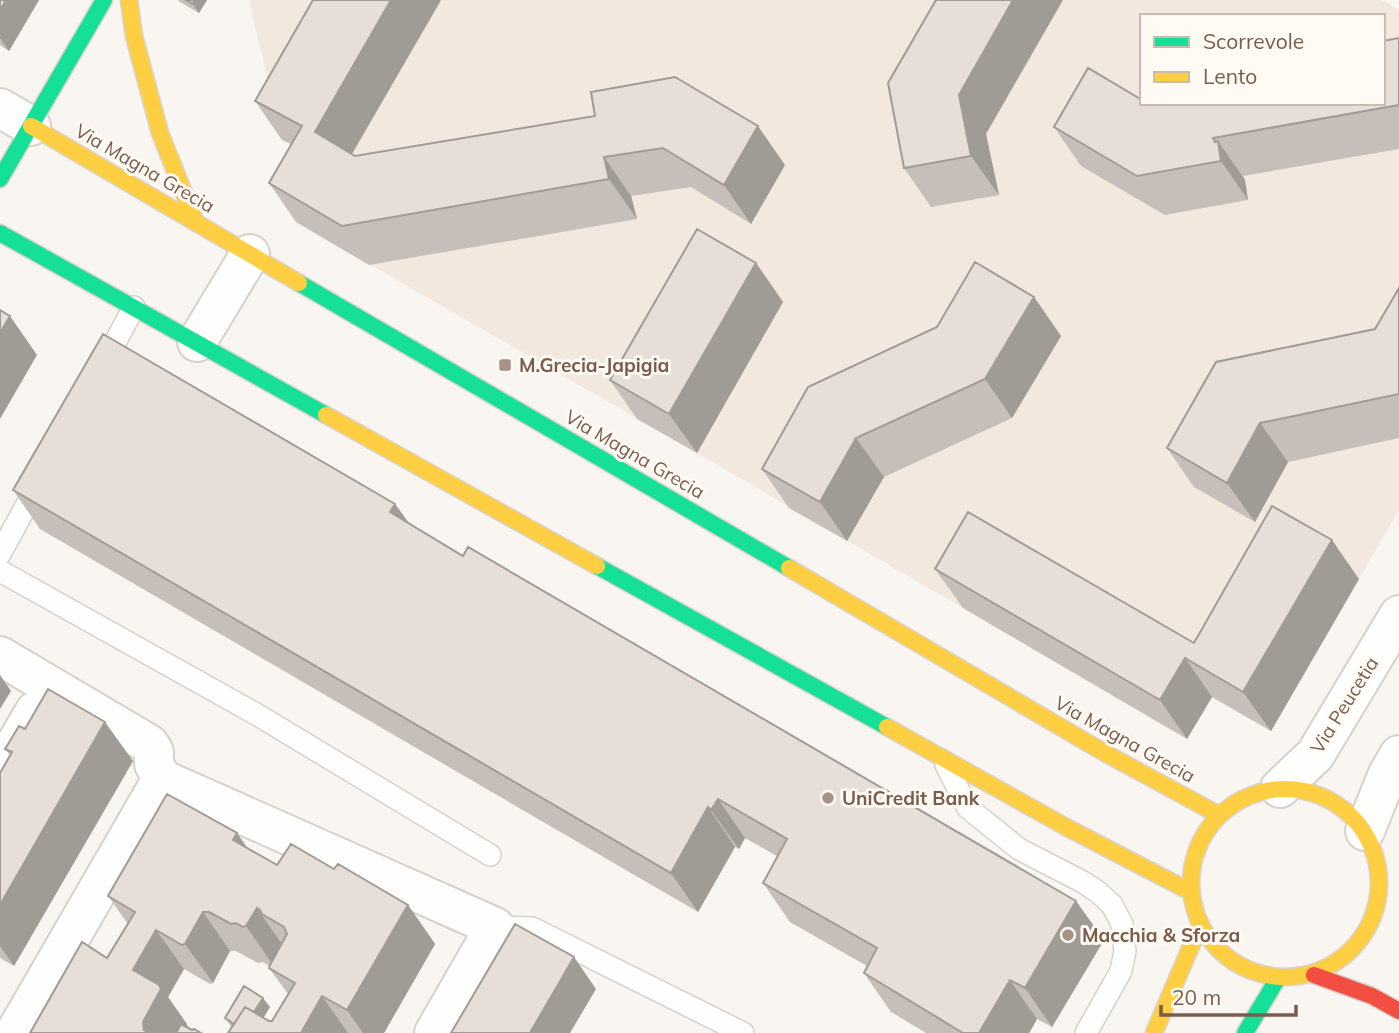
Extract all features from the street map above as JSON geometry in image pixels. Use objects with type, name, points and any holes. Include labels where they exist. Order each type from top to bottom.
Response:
[{"type":"main road","points":[[0,179],[15,117],[104,0]]},
{"type":"main road","points":[[129,0],[134,36],[160,133],[196,223]]},
{"type":"main road","name":"Via Magna Grecia","points":[[15,117],[1105,753],[1219,815]]},
{"type":"main road","points":[[0,233],[1066,827],[1191,892]]},
{"type":"main road","points":[[1280,788],[1313,792],[1343,807],[1365,831],[1377,860],[1385,896],[1359,943],[1338,962],[1314,975],[1278,978],[1246,970],[1219,951],[1200,925],[1194,909],[1191,892],[1192,871],[1196,850],[1206,832],[1219,815],[1247,796],[1280,788]]},
{"type":"main road","points":[[1154,1033],[1200,925]]},
{"type":"main road","points":[[1314,975],[1372,996],[1399,1011]]},
{"type":"main road","points":[[1245,1033],[1278,978]]},
{"type":"street","points":[[197,342],[250,254]]},
{"type":"street","name":"Via Peucetia","points":[[1280,788],[1315,755],[1399,615]]},
{"type":"street","points":[[0,656],[149,744],[154,752],[154,764],[162,779],[495,926],[434,1033]]},
{"type":"street","points":[[0,771],[35,711]]},
{"type":"street","points":[[1365,831],[1387,776],[1399,755]]},
{"type":"street","points":[[13,1017],[162,779]]},
{"type":"lane","points":[[89,390],[134,307]]},
{"type":"lane","points":[[0,554],[45,472]]},
{"type":"lane","points":[[0,571],[256,714],[490,855]]},
{"type":"lane","points":[[942,757],[968,808],[1020,849],[1098,892],[1112,905],[1122,924],[1125,951],[1121,971],[1086,1033]]},
{"type":"lane","points":[[495,926],[532,928],[743,1033]]},
{"type":"shaded area","points":[[249,0],[1382,0],[1399,10],[1399,510],[1271,731],[1212,697],[1187,739],[296,222],[329,165],[282,140]]},
{"type":"building","points":[[313,0],[391,0],[315,132],[355,156],[595,116],[591,92],[675,77],[758,126],[724,185],[663,148],[604,157],[609,179],[342,226],[269,183],[302,126],[255,101]]},
{"type":"building","points":[[936,0],[1013,0],[959,95],[971,156],[904,168],[888,83]]},
{"type":"building","points":[[1399,38],[1399,105],[1213,138],[1215,142],[1218,141],[1221,161],[1137,176],[1054,127],[1088,68],[1140,99],[1140,105],[1385,105],[1385,41]]},
{"type":"building","points":[[697,229],[756,263],[669,414],[610,380]]},
{"type":"building","points":[[975,262],[1034,297],[985,379],[856,438],[820,502],[762,469],[808,387],[937,327]]},
{"type":"building","points":[[1399,288],[1399,394],[1260,423],[1227,483],[1167,448],[1216,362],[1375,329]]},
{"type":"building","points":[[0,310],[10,316],[0,333]]},
{"type":"building","points":[[103,334],[395,504],[390,512],[463,556],[468,547],[1076,901],[1025,988],[1010,980],[979,1033],[963,1033],[864,973],[877,948],[763,883],[787,839],[718,799],[711,810],[708,807],[671,873],[13,490]]},
{"type":"building","points":[[1272,506],[1332,540],[1243,692],[1185,658],[1160,700],[935,569],[968,512],[1194,643]]},
{"type":"building","points":[[48,689],[105,722],[0,905],[0,773],[12,752],[5,749],[19,726],[25,729]]},
{"type":"building","points":[[167,794],[237,833],[233,840],[277,865],[291,844],[334,869],[338,864],[408,905],[347,1010],[322,996],[301,1033],[228,1033],[245,1007],[272,1021],[295,983],[269,968],[287,934],[284,927],[257,908],[243,927],[209,912],[203,912],[182,945],[156,930],[133,970],[159,985],[161,989],[143,1022],[144,1030],[150,1033],[30,1033],[82,942],[107,958],[135,912],[108,896]]},
{"type":"building","points":[[515,924],[574,957],[530,1033],[451,1033]]},
{"type":"building","points":[[244,986],[263,998],[254,1012],[245,1007],[234,1024],[225,1018]]},
{"type":"building","points":[[181,1024],[192,1030],[201,1033],[176,1033]]},
{"type":"traffic: fast","points":[[0,179],[104,0]]},
{"type":"traffic: fast","points":[[0,233],[326,415]]},
{"type":"traffic: fast","points":[[299,283],[789,568]]},
{"type":"traffic: fast","points":[[597,566],[887,727]]},
{"type":"traffic: fast","points":[[1245,1033],[1278,978]]},
{"type":"traffic: slow","points":[[129,0],[134,36],[160,133],[196,223]]},
{"type":"traffic: slow","points":[[31,126],[299,283]]},
{"type":"traffic: slow","points":[[326,415],[597,566]]},
{"type":"traffic: slow","points":[[789,568],[1105,753],[1219,815]]},
{"type":"traffic: slow","points":[[887,727],[1066,827],[1191,892]]},
{"type":"traffic: slow","points":[[1285,789],[1321,796],[1352,816],[1372,847],[1379,883],[1372,919],[1352,950],[1321,970],[1285,977],[1249,970],[1218,950],[1198,919],[1191,883],[1198,847],[1218,816],[1249,796],[1285,789]]},
{"type":"traffic: slow","points":[[1154,1033],[1200,925]]},
{"type":"traffic: jam","points":[[1314,975],[1372,996],[1399,1011]]},
{"type":"place","name":"M.Grecia-Japigia","points":[[505,365]]},
{"type":"place","name":"UniCredit Bank","points":[[828,798]]},
{"type":"place","name":"Macchia & Sforza","points":[[1068,935]]}]
